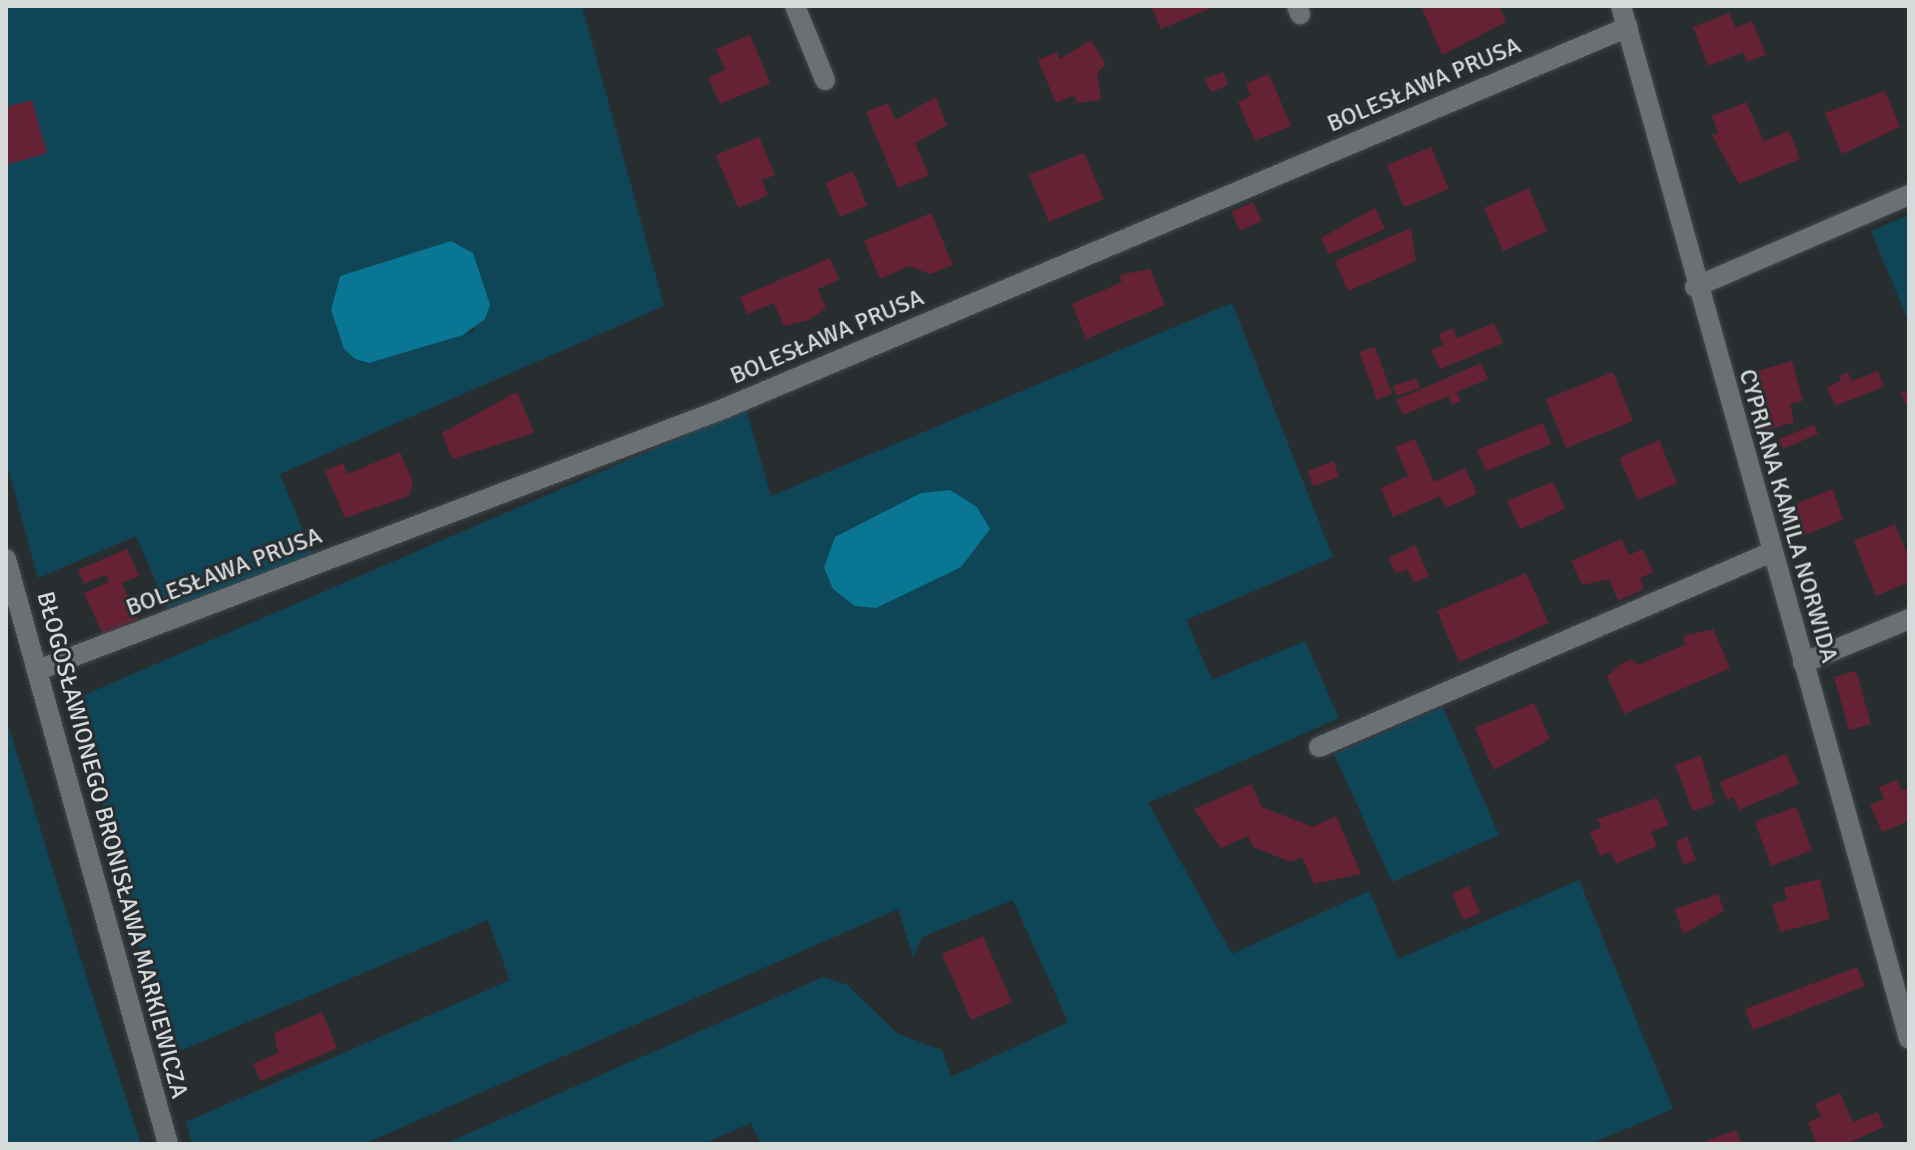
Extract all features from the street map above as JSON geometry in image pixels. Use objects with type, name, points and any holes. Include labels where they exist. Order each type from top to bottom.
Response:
[{"type":"street","points":[[795,6],[825,80]]},
{"type":"street","name":"CYPRIANA KAMILA NORWIDA","points":[[1621,6],[1695,287],[1909,1039]]},
{"type":"street","name":"BOLESŁAWA PRUSA","points":[[38,670],[723,409],[1628,27]]},
{"type":"street","points":[[1695,287],[1909,195]]},
{"type":"street","points":[[1319,747],[1772,552]]},
{"type":"street","name":"BŁOGOSŁAWIONEGO BRONISŁAWA MARKIEWICZA","points":[[6,559],[168,1144]]},
{"type":"street","points":[[1803,663],[1909,619]]},
{"type":"shaded area","points":[[6,6],[582,6],[664,306],[280,474],[318,568],[176,628],[136,536],[38,578],[6,461]],"holes":[[[451,241],[475,331],[369,363],[355,359],[344,349],[331,310],[340,276]]]},
{"type":"shaded area","points":[[1909,215],[1909,323],[1871,231]]},
{"type":"shaded area","points":[[451,241],[473,253],[490,305],[485,319],[463,335],[369,363],[355,359],[344,349],[331,310],[340,276]]},
{"type":"shaded area","points":[[1232,303],[1333,557],[1186,620],[1212,680],[1305,641],[1339,718],[1148,803],[1232,954],[1369,891],[1398,959],[1579,880],[1673,1109],[1590,1144],[761,1144],[751,1123],[703,1144],[449,1142],[823,977],[847,985],[898,1034],[942,1050],[951,1077],[1068,1022],[1013,900],[922,937],[913,957],[898,909],[364,1144],[192,1144],[186,1122],[510,980],[488,920],[168,1056],[75,699],[746,409],[771,496]]},
{"type":"shaded area","points":[[950,490],[977,507],[990,529],[961,567],[876,608],[855,606],[833,589],[824,568],[835,537],[921,493]]},
{"type":"shaded area","points":[[1443,707],[1499,835],[1392,882],[1334,754]]},
{"type":"shaded area","points":[[6,718],[76,945],[141,1144],[6,1144]]},
{"type":"building","points":[[1151,6],[1210,6],[1211,8],[1161,29]]},
{"type":"building","points":[[1499,6],[1506,22],[1442,55],[1422,8]]},
{"type":"building","points":[[1729,13],[1736,28],[1752,21],[1766,55],[1747,62],[1743,52],[1708,66],[1693,27]]},
{"type":"building","points":[[750,35],[770,83],[720,104],[708,77],[725,70],[716,49]]},
{"type":"building","points":[[1091,40],[1106,64],[1097,73],[1101,100],[1077,103],[1074,95],[1056,103],[1038,60],[1057,52],[1060,59]]},
{"type":"building","points":[[1223,72],[1228,85],[1211,92],[1205,79]]},
{"type":"building","points":[[1269,74],[1291,126],[1255,141],[1238,102],[1251,96],[1246,84]]},
{"type":"building","points":[[1885,91],[1900,127],[1842,154],[1825,113]]},
{"type":"building","points":[[936,97],[947,125],[915,143],[929,175],[898,188],[866,112],[888,103],[895,120]]},
{"type":"building","points":[[32,100],[47,153],[6,165],[6,107]]},
{"type":"building","points":[[1746,102],[1764,141],[1789,131],[1800,159],[1739,184],[1712,135],[1718,133],[1712,116]]},
{"type":"building","points":[[759,137],[775,175],[762,180],[768,195],[738,208],[716,155]]},
{"type":"building","points":[[1431,147],[1449,189],[1404,207],[1387,165]]},
{"type":"building","points":[[1084,153],[1104,199],[1049,222],[1029,175]]},
{"type":"building","points":[[853,171],[867,205],[840,217],[826,183]]},
{"type":"building","points":[[1529,188],[1547,231],[1503,251],[1484,208]]},
{"type":"building","points":[[1253,202],[1262,221],[1240,231],[1231,212]]},
{"type":"building","points":[[1375,208],[1385,229],[1329,254],[1321,238]]},
{"type":"building","points":[[931,213],[953,265],[930,274],[909,266],[880,279],[864,241]]},
{"type":"building","points":[[1411,228],[1416,261],[1348,291],[1335,261]]},
{"type":"building","points":[[830,258],[839,280],[818,289],[826,308],[809,320],[784,326],[774,303],[747,314],[740,297]]},
{"type":"building","points":[[1150,269],[1165,305],[1086,339],[1072,304],[1122,282],[1119,275]]},
{"type":"building","points":[[1494,323],[1503,343],[1440,369],[1431,350],[1443,345],[1439,334],[1453,328],[1457,338]]},
{"type":"building","points":[[1375,347],[1392,394],[1377,400],[1359,352]]},
{"type":"building","points":[[1792,361],[1803,401],[1790,404],[1794,422],[1764,431],[1748,374]]},
{"type":"building","points":[[1481,363],[1488,379],[1457,392],[1461,401],[1452,404],[1448,396],[1403,415],[1396,400]]},
{"type":"building","points":[[1878,371],[1884,387],[1835,406],[1827,387],[1841,381],[1839,376],[1848,372],[1851,381]]},
{"type":"building","points":[[1613,372],[1633,421],[1566,448],[1546,399]]},
{"type":"building","points":[[1416,378],[1420,388],[1397,396],[1393,386]]},
{"type":"building","points":[[1909,390],[1909,412],[1901,393]]},
{"type":"building","points":[[517,392],[534,433],[452,459],[442,433]]},
{"type":"building","points":[[1543,423],[1551,444],[1486,471],[1477,450]]},
{"type":"building","points":[[1814,425],[1818,434],[1783,449],[1779,439]]},
{"type":"building","points":[[1415,439],[1434,482],[1465,468],[1477,494],[1445,508],[1440,496],[1393,517],[1381,488],[1408,476],[1395,447]]},
{"type":"building","points":[[1659,440],[1677,483],[1638,500],[1619,458]]},
{"type":"building","points":[[400,452],[413,482],[409,496],[345,518],[325,471],[343,463],[348,474]]},
{"type":"building","points":[[1334,461],[1339,477],[1313,486],[1308,471]]},
{"type":"building","points":[[1553,482],[1565,509],[1520,529],[1507,501]]},
{"type":"building","points":[[1833,489],[1843,520],[1796,538],[1785,508]]},
{"type":"building","points":[[1895,524],[1909,559],[1909,582],[1876,596],[1854,541]]},
{"type":"building","points":[[1622,539],[1629,555],[1643,549],[1653,572],[1640,578],[1644,589],[1618,601],[1609,579],[1582,585],[1571,561]]},
{"type":"building","points":[[1415,545],[1429,576],[1414,583],[1407,569],[1396,574],[1389,558]]},
{"type":"building","points":[[127,549],[139,576],[122,583],[138,619],[103,635],[84,593],[109,582],[106,575],[84,584],[78,570]]},
{"type":"building","points":[[1526,573],[1549,623],[1459,662],[1437,611]]},
{"type":"building","points":[[1713,629],[1730,668],[1624,714],[1607,676],[1632,659],[1638,665],[1685,645],[1684,636]]},
{"type":"building","points":[[1856,671],[1871,724],[1849,730],[1834,677]]},
{"type":"building","points":[[1534,703],[1550,739],[1494,770],[1475,728]]},
{"type":"building","points":[[1786,754],[1799,784],[1739,810],[1733,797],[1727,800],[1720,782]]},
{"type":"building","points":[[1701,755],[1714,803],[1693,811],[1675,765]]},
{"type":"building","points":[[1897,780],[1902,791],[1909,788],[1909,821],[1882,832],[1870,805],[1884,799],[1879,787]]},
{"type":"building","points":[[1251,784],[1262,807],[1313,827],[1336,816],[1361,874],[1314,884],[1302,857],[1291,862],[1253,847],[1248,836],[1221,848],[1194,809]]},
{"type":"building","points":[[1657,798],[1669,825],[1651,832],[1657,846],[1616,864],[1611,852],[1600,856],[1590,832],[1601,828],[1597,819]]},
{"type":"building","points":[[1796,807],[1812,850],[1771,866],[1755,822]]},
{"type":"building","points":[[1687,836],[1696,860],[1684,865],[1676,842]]},
{"type":"building","points":[[1820,879],[1830,919],[1780,932],[1772,904],[1787,900],[1784,888]]},
{"type":"building","points":[[1469,886],[1480,913],[1463,920],[1452,893]]},
{"type":"building","points":[[1718,894],[1724,911],[1683,934],[1675,909]]},
{"type":"building","points":[[983,936],[1012,1002],[971,1020],[942,954]]},
{"type":"building","points":[[1857,967],[1865,986],[1753,1030],[1745,1009]]},
{"type":"building","points":[[322,1012],[337,1048],[261,1081],[253,1064],[278,1053],[274,1033]]},
{"type":"building","points":[[1840,1093],[1853,1122],[1878,1112],[1884,1127],[1846,1144],[1817,1144],[1808,1122],[1821,1117],[1815,1104]]},
{"type":"building","points":[[1736,1130],[1742,1144],[1707,1144],[1706,1141]]}]
